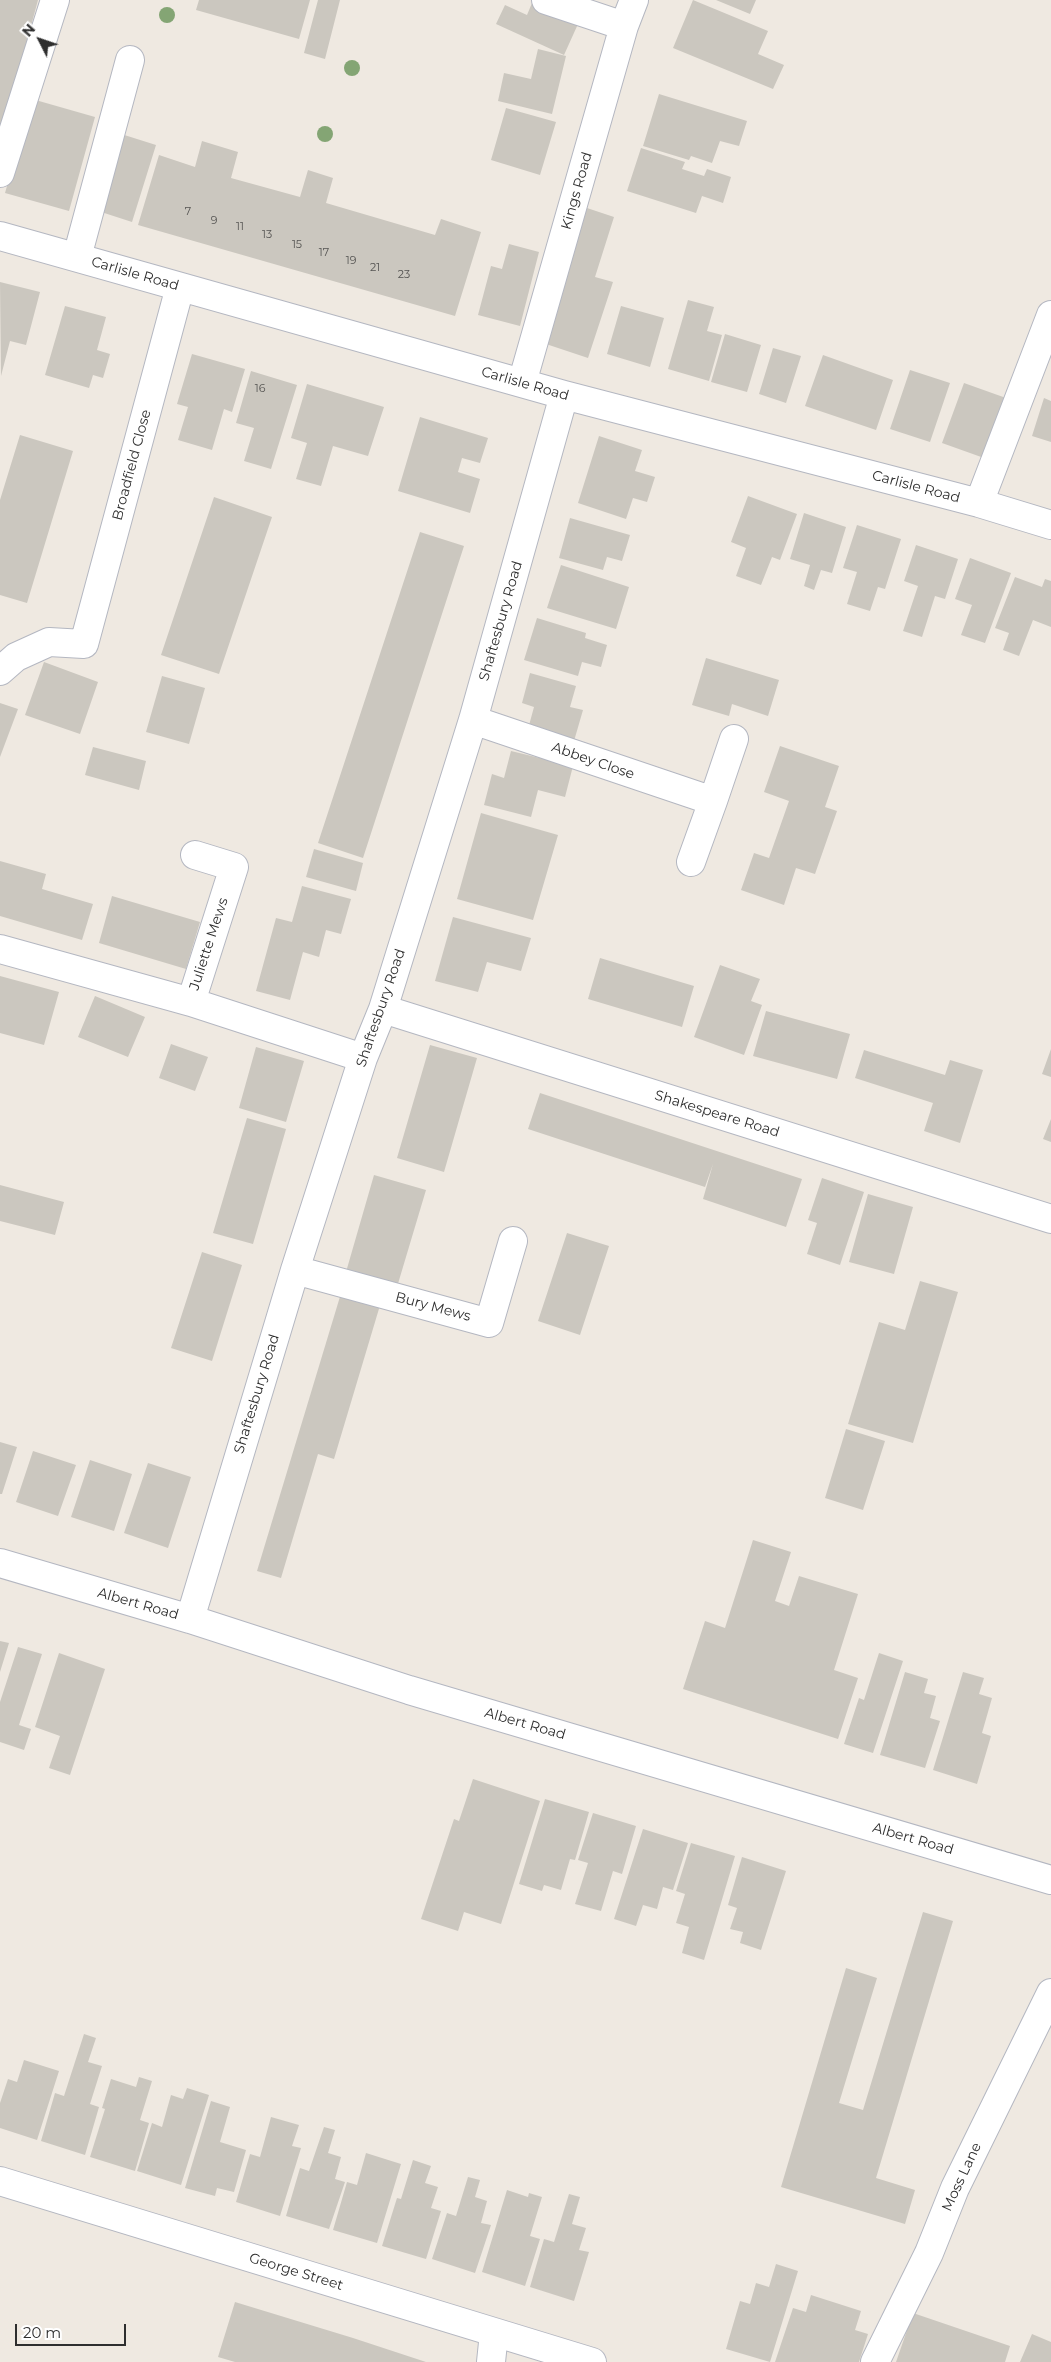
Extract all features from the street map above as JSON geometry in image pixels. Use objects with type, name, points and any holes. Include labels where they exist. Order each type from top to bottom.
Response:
[{"type":"street","points":[[0,173],[55,0]]},
{"type":"street","points":[[546,0],[624,26]]},
{"type":"street","name":"Kings Road","points":[[522,382],[624,26],[634,0]]},
{"type":"street","points":[[77,257],[130,60]]},
{"type":"street","name":"Carlisle Road","points":[[0,236],[564,395],[979,503],[1051,525]]},
{"type":"street","name":"Broadfield Close","points":[[0,671],[16,657],[49,642],[84,644],[180,287]]},
{"type":"street","points":[[979,503],[1051,315]]},
{"type":"street","name":"Shaftesbury Road","points":[[190,1619],[295,1270],[363,1058],[384,1009],[473,720],[564,395]]},
{"type":"street","name":"Abbey Close","points":[[473,720],[713,801]]},
{"type":"street","points":[[691,862],[734,738]]},
{"type":"street","name":"Juliette Mews","points":[[195,856],[234,867],[191,1002],[363,1058]]},
{"type":"street","points":[[0,949],[191,1002]]},
{"type":"street","name":"Shakespeare Road","points":[[384,1009],[1051,1219]]},
{"type":"street","name":"Bury Mews","points":[[295,1270],[489,1323],[513,1241]]},
{"type":"street","name":"Albert Road","points":[[0,1563],[190,1619],[409,1690],[1051,1880]]},
{"type":"street","name":"Moss Lane","points":[[875,2362],[930,2253],[955,2188],[1051,1994]]},
{"type":"street","name":"George Street","points":[[0,2181],[592,2362]]},
{"type":"street","points":[[491,2362],[494,2333]]},
{"type":"building","points":[[0,0],[38,0],[4,126],[0,125]]},
{"type":"building","points":[[199,0],[310,0],[299,39],[196,10]]},
{"type":"building","points":[[318,0],[340,0],[325,59],[304,53]]},
{"type":"building","points":[[693,0],[768,31],[758,54],[784,65],[773,89],[673,48]]},
{"type":"building","points":[[716,0],[756,0],[750,14]]},
{"type":"building","points":[[532,3],[578,24],[564,55],[496,24],[505,5],[527,15]]},
{"type":"building","points":[[538,49],[566,56],[552,114],[498,101],[504,73],[531,79]]},
{"type":"building","points":[[659,94],[747,121],[739,146],[720,141],[712,163],[691,156],[689,160],[643,146]]},
{"type":"building","points":[[32,99],[95,117],[69,211],[5,193]]},
{"type":"building","points":[[506,108],[556,122],[540,175],[491,160]]},
{"type":"building","points":[[118,133],[156,145],[132,222],[95,210]]},
{"type":"building","points":[[202,141],[238,152],[231,178],[300,197],[308,170],[333,178],[326,203],[435,235],[441,219],[481,232],[455,316],[138,225],[159,155],[195,167]]},
{"type":"building","points":[[641,148],[685,162],[682,169],[704,176],[707,169],[731,177],[723,203],[702,196],[696,213],[627,191]]},
{"type":"building","points":[[587,208],[614,217],[595,277],[613,282],[588,358],[543,343]]},
{"type":"building","points":[[509,244],[539,252],[520,326],[478,315],[491,266],[502,269]]},
{"type":"building","points":[[0,282],[40,292],[26,345],[10,341],[1,376]]},
{"type":"building","points":[[688,300],[714,307],[707,331],[722,335],[709,381],[668,369]]},
{"type":"building","points":[[65,306],[106,317],[97,350],[110,354],[103,378],[93,375],[89,388],[45,375]]},
{"type":"building","points":[[621,306],[664,318],[650,367],[607,354]]},
{"type":"building","points":[[725,334],[761,345],[747,392],[711,382]]},
{"type":"building","points":[[773,348],[801,356],[786,403],[759,394]]},
{"type":"building","points":[[192,354],[245,369],[232,412],[224,409],[212,450],[178,440],[188,407],[177,404]]},
{"type":"building","points":[[823,355],[893,380],[876,430],[805,406]]},
{"type":"building","points":[[910,370],[950,383],[930,442],[890,429]]},
{"type":"building","points":[[251,371],[297,385],[271,469],[244,461],[254,428],[236,423]]},
{"type":"building","points":[[964,383],[1006,398],[984,458],[942,443]]},
{"type":"building","points":[[307,384],[384,407],[368,456],[333,446],[321,486],[296,479],[307,443],[291,438]]},
{"type":"building","points":[[1044,398],[1051,401],[1051,442],[1032,436]]},
{"type":"building","points":[[420,417],[488,438],[480,463],[462,458],[458,472],[480,479],[470,513],[398,491]]},
{"type":"building","points":[[20,435],[73,451],[27,603],[0,595],[0,500]]},
{"type":"building","points":[[599,436],[642,450],[635,471],[655,477],[647,502],[633,498],[626,519],[578,503]]},
{"type":"building","points":[[748,496],[797,514],[780,560],[772,557],[761,585],[736,576],[746,548],[731,542]]},
{"type":"building","points":[[214,497],[272,517],[219,674],[161,655]]},
{"type":"building","points":[[804,513],[846,527],[832,573],[821,570],[814,590],[804,586],[810,565],[790,559]]},
{"type":"building","points":[[570,518],[630,535],[622,561],[607,557],[603,570],[559,558]]},
{"type":"building","points":[[857,525],[901,539],[885,589],[878,587],[870,611],[847,604],[857,572],[843,568]]},
{"type":"building","points":[[420,532],[464,546],[363,858],[318,843]]},
{"type":"building","points":[[916,545],[958,559],[945,599],[935,596],[922,637],[903,631],[918,586],[904,581]]},
{"type":"building","points":[[970,558],[1011,573],[985,643],[961,635],[972,605],[955,599]]},
{"type":"building","points":[[561,565],[629,587],[616,629],[547,608]]},
{"type":"building","points":[[1015,577],[1042,587],[1045,579],[1051,581],[1051,627],[1033,620],[1019,656],[1003,650],[1009,633],[995,628]]},
{"type":"building","points":[[537,618],[586,633],[585,638],[607,645],[601,667],[582,662],[578,676],[524,660]]},
{"type":"building","points":[[706,658],[779,680],[768,716],[732,704],[729,716],[692,705]]},
{"type":"building","points":[[44,662],[98,682],[80,734],[25,715]]},
{"type":"building","points":[[530,673],[576,686],[570,707],[583,710],[574,741],[528,729],[534,707],[522,703]]},
{"type":"building","points":[[162,676],[205,688],[189,744],[146,732]]},
{"type":"building","points":[[0,703],[18,709],[0,757]]},
{"type":"building","points":[[780,746],[839,766],[825,807],[837,811],[815,874],[796,868],[784,905],[741,890],[754,853],[769,858],[789,801],[764,792]]},
{"type":"building","points":[[93,747],[146,761],[139,790],[85,775]]},
{"type":"building","points":[[511,751],[573,766],[565,797],[538,790],[531,817],[484,805],[492,774],[504,778]]},
{"type":"building","points":[[481,813],[558,835],[533,920],[457,899]]},
{"type":"building","points":[[314,849],[363,863],[356,891],[306,877]]},
{"type":"building","points":[[0,861],[46,874],[42,889],[93,904],[82,940],[0,916]]},
{"type":"building","points":[[302,886],[351,899],[341,934],[326,930],[319,957],[303,952],[290,1000],[256,991],[276,918],[292,922]]},
{"type":"building","points":[[112,896],[200,922],[186,969],[99,943]]},
{"type":"building","points":[[453,917],[531,938],[521,971],[487,962],[478,992],[435,981]]},
{"type":"building","points":[[600,958],[694,986],[682,1027],[588,999]]},
{"type":"building","points":[[720,965],[760,979],[751,1001],[762,1005],[744,1055],[694,1037]]},
{"type":"building","points":[[0,976],[59,992],[44,1045],[0,1033]]},
{"type":"building","points":[[95,996],[145,1017],[128,1057],[78,1037]]},
{"type":"building","points":[[766,1011],[850,1034],[837,1079],[753,1056]]},
{"type":"building","points":[[171,1044],[208,1057],[195,1091],[159,1078]]},
{"type":"building","points":[[430,1045],[477,1058],[444,1172],[397,1158]]},
{"type":"building","points":[[256,1047],[304,1061],[286,1122],[239,1108]]},
{"type":"building","points":[[1051,1049],[1051,1077],[1042,1074]]},
{"type":"building","points":[[864,1050],[945,1075],[950,1060],[983,1070],[960,1143],[924,1131],[933,1103],[855,1078]]},
{"type":"building","points":[[540,1093],[802,1179],[786,1227],[703,1199],[713,1164],[705,1187],[528,1129]]},
{"type":"building","points":[[247,1118],[286,1129],[253,1244],[213,1233]]},
{"type":"building","points":[[1051,1119],[1051,1142],[1043,1139]]},
{"type":"building","points":[[374,1175],[426,1190],[397,1287],[346,1272]]},
{"type":"building","points":[[822,1178],[864,1192],[840,1265],[807,1254],[817,1223],[808,1220]]},
{"type":"building","points":[[0,1185],[64,1202],[55,1235],[0,1221]]},
{"type":"building","points":[[868,1194],[913,1207],[894,1274],[849,1262]]},
{"type":"building","points":[[567,1233],[609,1246],[580,1335],[538,1321]]},
{"type":"building","points":[[202,1252],[242,1265],[212,1361],[171,1348]]},
{"type":"building","points":[[920,1281],[958,1292],[913,1443],[848,1424],[879,1322],[905,1330]]},
{"type":"building","points":[[342,1290],[381,1302],[334,1459],[318,1454],[281,1578],[257,1571]]},
{"type":"building","points":[[846,1429],[885,1441],[863,1510],[825,1498]]},
{"type":"building","points":[[0,1442],[17,1447],[2,1494],[0,1494]]},
{"type":"building","points":[[33,1451],[76,1465],[58,1516],[16,1502]]},
{"type":"building","points":[[90,1460],[132,1474],[114,1531],[71,1517]]},
{"type":"building","points":[[148,1463],[191,1477],[168,1548],[124,1533]]},
{"type":"building","points":[[753,1540],[791,1552],[775,1601],[789,1606],[799,1576],[858,1594],[834,1670],[858,1678],[838,1739],[683,1689],[705,1621],[725,1628]]},
{"type":"building","points":[[0,1641],[9,1643],[0,1672]]},
{"type":"building","points":[[18,1647],[42,1654],[19,1725],[31,1729],[24,1750],[0,1742],[0,1702]]},
{"type":"building","points":[[59,1653],[105,1669],[70,1775],[49,1768],[60,1736],[35,1727]]},
{"type":"building","points":[[879,1653],[903,1661],[873,1753],[844,1744],[859,1698],[864,1700]]},
{"type":"building","points":[[905,1672],[928,1679],[924,1693],[936,1696],[930,1718],[940,1721],[925,1768],[880,1755]]},
{"type":"building","points":[[963,1672],[984,1678],[979,1694],[992,1698],[982,1733],[991,1736],[977,1784],[933,1770]]},
{"type":"building","points":[[473,1779],[540,1801],[501,1924],[464,1912],[458,1931],[421,1919],[454,1819],[459,1821]]},
{"type":"building","points":[[545,1799],[589,1812],[575,1860],[570,1859],[561,1890],[544,1885],[542,1891],[519,1884]]},
{"type":"building","points":[[593,1813],[636,1826],[622,1874],[613,1871],[601,1911],[575,1904],[588,1863],[578,1860]]},
{"type":"building","points":[[643,1829],[688,1843],[673,1890],[663,1887],[657,1909],[643,1905],[636,1926],[614,1919]]},
{"type":"building","points":[[691,1843],[735,1856],[704,1960],[682,1953],[689,1927],[676,1923],[685,1894],[676,1891]]},
{"type":"building","points":[[742,1857],[786,1871],[761,1950],[740,1943],[743,1932],[730,1929],[737,1908],[728,1905]]},
{"type":"building","points":[[923,1912],[953,1921],[876,2178],[915,2190],[905,2224],[781,2187],[846,1968],[877,1978],[839,2103],[863,2110]]},
{"type":"building","points":[[84,2034],[96,2038],[88,2062],[102,2066],[90,2104],[99,2107],[85,2155],[41,2141],[55,2093],[64,2096]]},
{"type":"building","points":[[24,2060],[59,2071],[37,2140],[0,2128],[0,2103],[8,2079],[17,2082]]},
{"type":"building","points":[[139,2077],[152,2081],[140,2120],[149,2123],[135,2171],[90,2157],[105,2109],[102,2108],[111,2079],[136,2087]]},
{"type":"building","points":[[187,2088],[209,2095],[181,2185],[137,2171],[152,2123],[162,2127],[171,2095],[183,2099]]},
{"type":"building","points":[[211,2101],[230,2107],[220,2142],[246,2150],[234,2192],[217,2188],[215,2196],[185,2188]]},
{"type":"building","points":[[271,2117],[299,2125],[292,2146],[301,2148],[280,2216],[236,2202],[250,2154],[260,2157]]},
{"type":"building","points":[[324,2127],[335,2130],[328,2153],[341,2157],[335,2179],[345,2182],[329,2229],[286,2216],[300,2168],[309,2171]]},
{"type":"building","points":[[366,2153],[401,2164],[377,2243],[333,2230],[347,2182],[357,2185]]},
{"type":"building","points":[[413,2160],[431,2166],[425,2183],[438,2187],[431,2208],[441,2211],[426,2259],[382,2246],[397,2198],[401,2199]]},
{"type":"building","points":[[468,2177],[480,2180],[475,2197],[487,2201],[481,2223],[491,2225],[475,2273],[432,2259],[447,2213],[456,2216]]},
{"type":"building","points":[[507,2190],[528,2197],[529,2193],[542,2197],[530,2236],[540,2239],[525,2286],[482,2272]]},
{"type":"building","points":[[569,2194],[580,2197],[572,2224],[586,2228],[579,2250],[589,2252],[574,2301],[530,2287],[544,2239],[554,2242]]},
{"type":"building","points":[[776,2264],[798,2271],[770,2362],[726,2349],[740,2301],[750,2304],[756,2283],[769,2287]]},
{"type":"building","points":[[811,2295],[861,2311],[855,2330],[868,2334],[859,2362],[775,2362],[793,2308],[806,2312]]},
{"type":"building","points":[[235,2302],[426,2362],[235,2362],[218,2357]]},
{"type":"building","points":[[913,2313],[1010,2346],[1005,2362],[896,2362]]},
{"type":"building","points":[[1032,2334],[1051,2342],[1051,2362],[1020,2362]]}]
